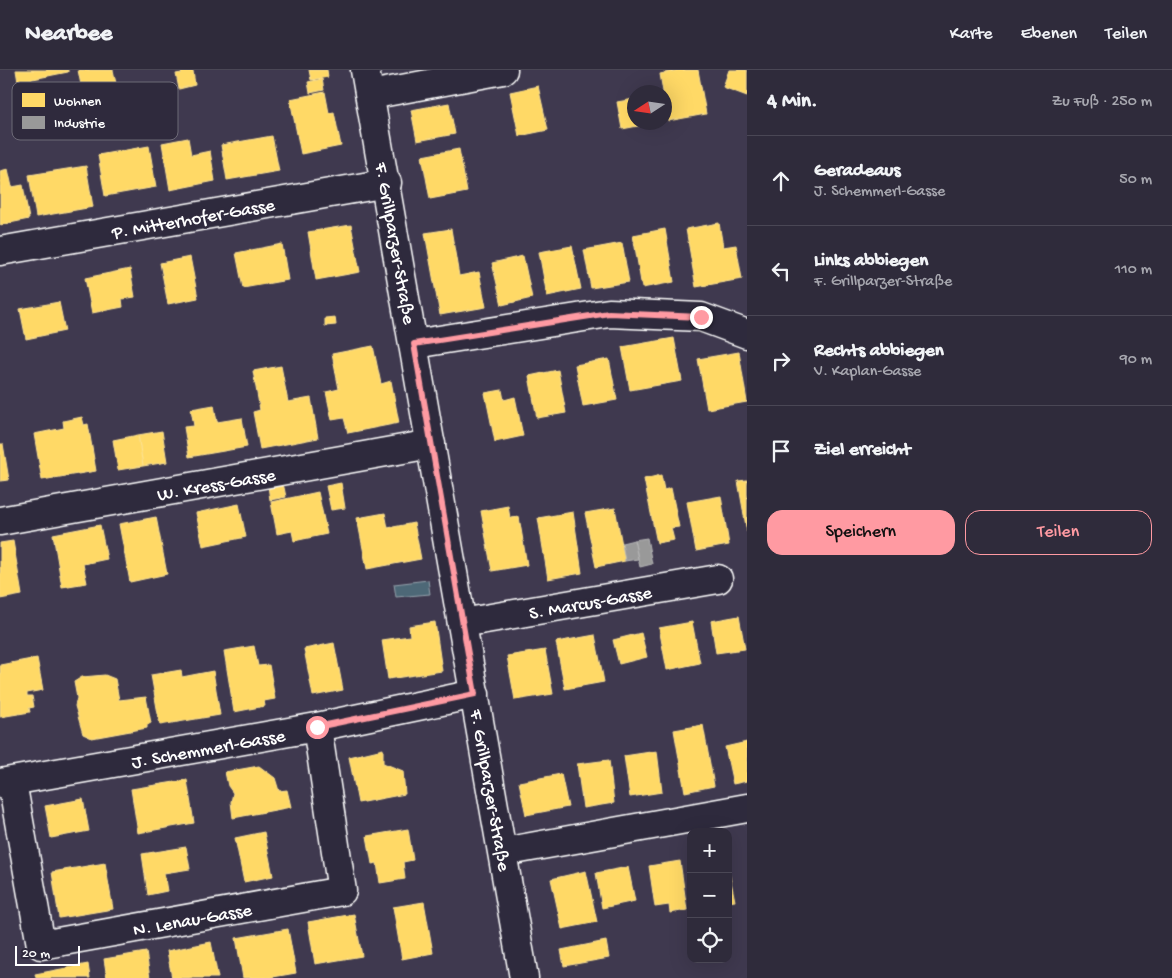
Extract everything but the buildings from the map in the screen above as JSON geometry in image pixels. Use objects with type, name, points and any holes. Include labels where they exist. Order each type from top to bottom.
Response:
[{"type":"street","points":[[368,82],[503,70]]},
{"type":"street","name":"F. Grillparzer-Straße","points":[[368,82],[524,978]]},
{"type":"street","name":"P. Mitterhofer-Gasse","points":[[0,251],[387,183]]},
{"type":"street","points":[[414,344],[609,313],[701,317],[747,334]]},
{"type":"street","name":"W. Kress-Gasse","points":[[0,521],[431,444]]},
{"type":"street","name":"S. Marcus-Gasse","points":[[462,623],[718,579]]},
{"type":"street","name":"J. Schemmerl-Gasse","points":[[6,783],[317,727],[475,694]]},
{"type":"street","name":"N. Lenau-Gasse","points":[[6,783],[41,945],[342,891],[317,727]]},
{"type":"street","points":[[503,852],[747,808]]},
{"type":"water","points":[[428,580],[430,594],[396,597],[394,584]]},
{"type":"route","points":[[317,727],[475,694],[414,344],[609,313],[701,317]]}]
